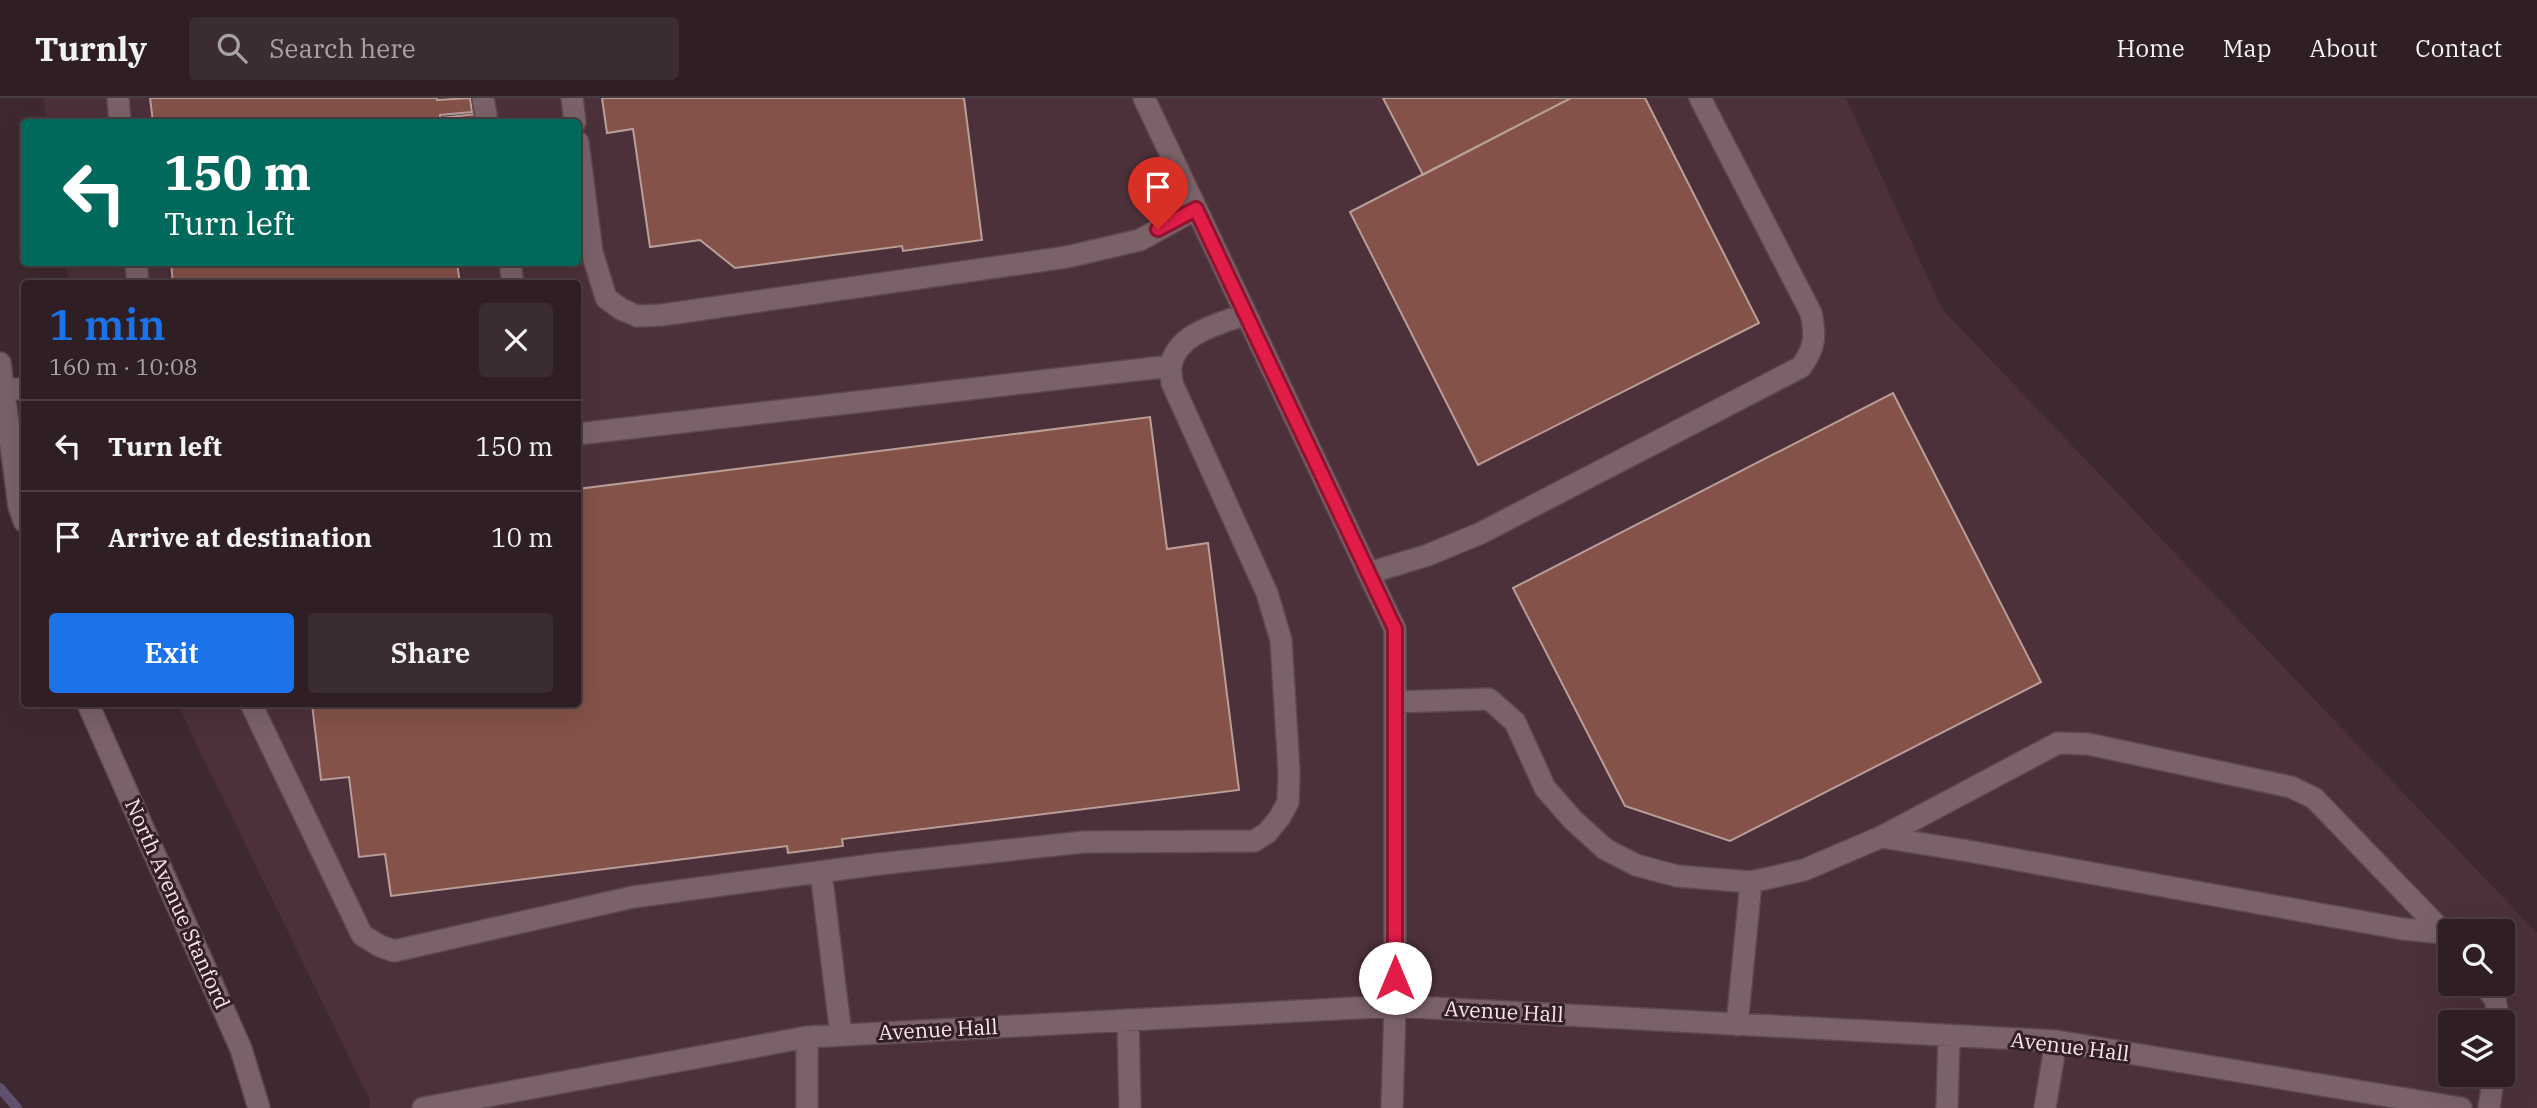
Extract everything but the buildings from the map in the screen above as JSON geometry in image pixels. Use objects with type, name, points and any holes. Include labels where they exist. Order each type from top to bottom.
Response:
[{"type":"street","points":[[118,98],[120,119]]},
{"type":"street","points":[[483,98],[486,119]]},
{"type":"street","points":[[572,98],[575,119]]},
{"type":"street","points":[[1144,98],[1395,629],[1395,1006],[1392,1108]]},
{"type":"street","points":[[1369,573],[1429,555],[1481,533],[1801,367],[1813,350],[1816,333],[1811,313],[1700,98]]},
{"type":"street","points":[[581,166],[592,252],[606,298],[637,316],[662,315],[1068,257],[1140,240],[1196,209]]},
{"type":"street","points":[[252,707],[362,935],[394,951],[633,897],[821,872],[1084,842],[1254,841],[1267,833],[1288,802],[1289,771],[1281,640],[1267,593],[1172,383],[1171,366],[1177,351],[1198,332],[1246,314]]},
{"type":"street","points":[[0,363],[14,390],[21,484]]},
{"type":"street","points":[[581,434],[1171,366]]},
{"type":"street","points":[[1395,702],[1489,699],[1515,722],[1545,788],[1573,820],[1605,849],[1636,865],[1677,876],[1751,882],[1804,870],[1881,837],[2057,743],[2088,744],[2291,788],[2314,798],[2438,928]]},
{"type":"street","name":"North Avenue Stanford","points":[[89,707],[241,1049],[259,1108]]},
{"type":"street","points":[[1881,837],[1968,850],[2438,935]]},
{"type":"street","points":[[821,872],[841,1035]]},
{"type":"street","points":[[1737,1025],[1751,882]]},
{"type":"street","name":"Avenue Hall","points":[[423,1108],[807,1037],[1395,1006],[2056,1041],[2461,1108]]},
{"type":"street","points":[[1128,1020],[1130,1108]]},
{"type":"street","points":[[1947,1108],[1949,1036]]},
{"type":"street","points":[[807,1037],[807,1108]]},
{"type":"street","points":[[2045,1108],[2056,1041]]},
{"type":"street","points":[[2489,1108],[2492,1087]]},
{"type":"shaded area","points":[[43,98],[1846,98],[1942,309],[2537,933],[2537,1108],[370,1108],[370,1100],[178,707],[581,707],[581,280],[68,280],[66,266],[581,266],[581,119],[46,119]]},
{"type":"waterway","points":[[0,1088],[17,1108]]},
{"type":"route","points":[[1158,229],[1196,209],[1395,629],[1395,978]]}]
